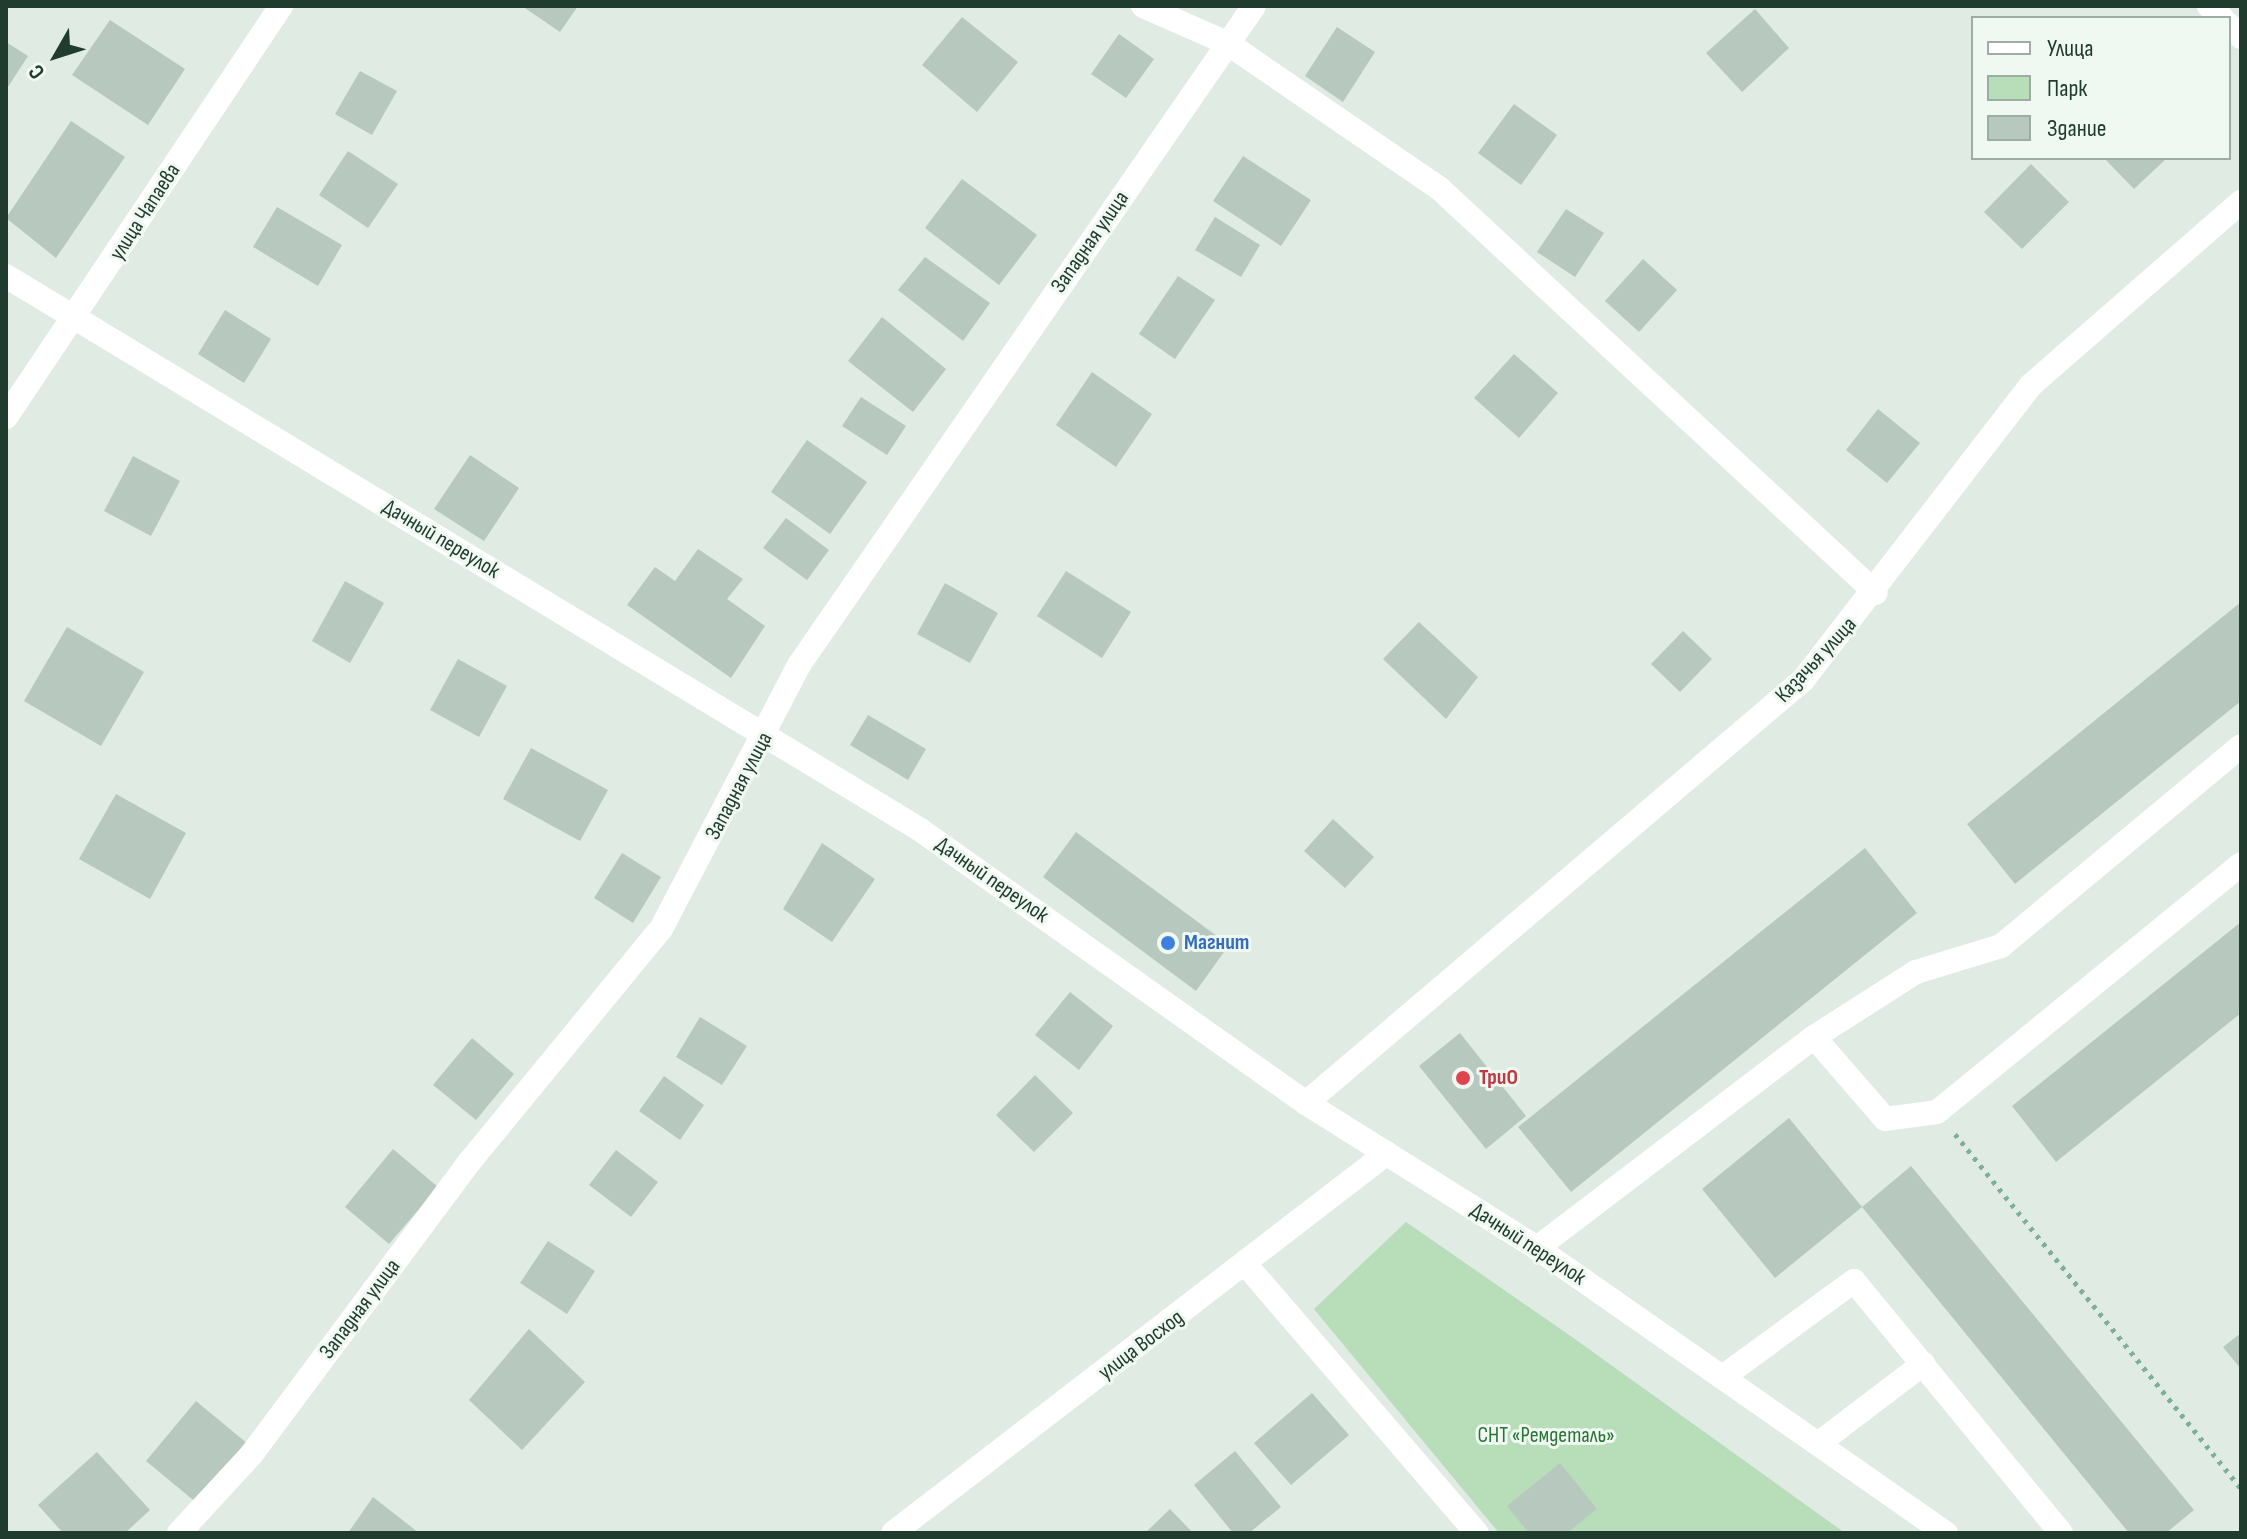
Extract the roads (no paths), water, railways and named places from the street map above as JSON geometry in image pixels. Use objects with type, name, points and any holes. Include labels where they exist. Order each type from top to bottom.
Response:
[{"type":"street","name":"улица Чапаева","points":[[6,417],[74,320],[281,6]]},
{"type":"street","points":[[1143,6],[1227,43],[1440,189],[1876,593]]},
{"type":"street","name":"Западная улица","points":[[179,1533],[251,1455],[471,1160],[661,929],[768,734],[799,665],[1254,6]]},
{"type":"street","name":"Казачья улица","points":[[1306,1103],[1803,680],[1876,593],[2031,385],[2241,202]]},
{"type":"street","name":"Дачный переулок","points":[[6,276],[74,320],[768,734],[919,829],[1306,1103],[1537,1248],[1946,1533]]},
{"type":"street","points":[[1537,1248],[1814,1037],[1916,972],[2001,946],[2241,746]]},
{"type":"street","points":[[1814,1037],[1885,1119],[1937,1112],[2241,864]]},
{"type":"street","name":"улица Восход","points":[[893,1533],[1247,1266],[1387,1153]]},
{"type":"street","points":[[1247,1266],[1477,1533]]},
{"type":"street","points":[[1724,1376],[1854,1281],[2061,1533]]},
{"type":"street","points":[[1819,1443],[1923,1364]]},
{"type":"place","name":"Магнит","points":[[1168,943]]},
{"type":"place","name":"ТриО","points":[[1463,1078]]},
{"type":"park label","name":"СНТ «Ремдеталь»","points":[[1546,1436]]}]
